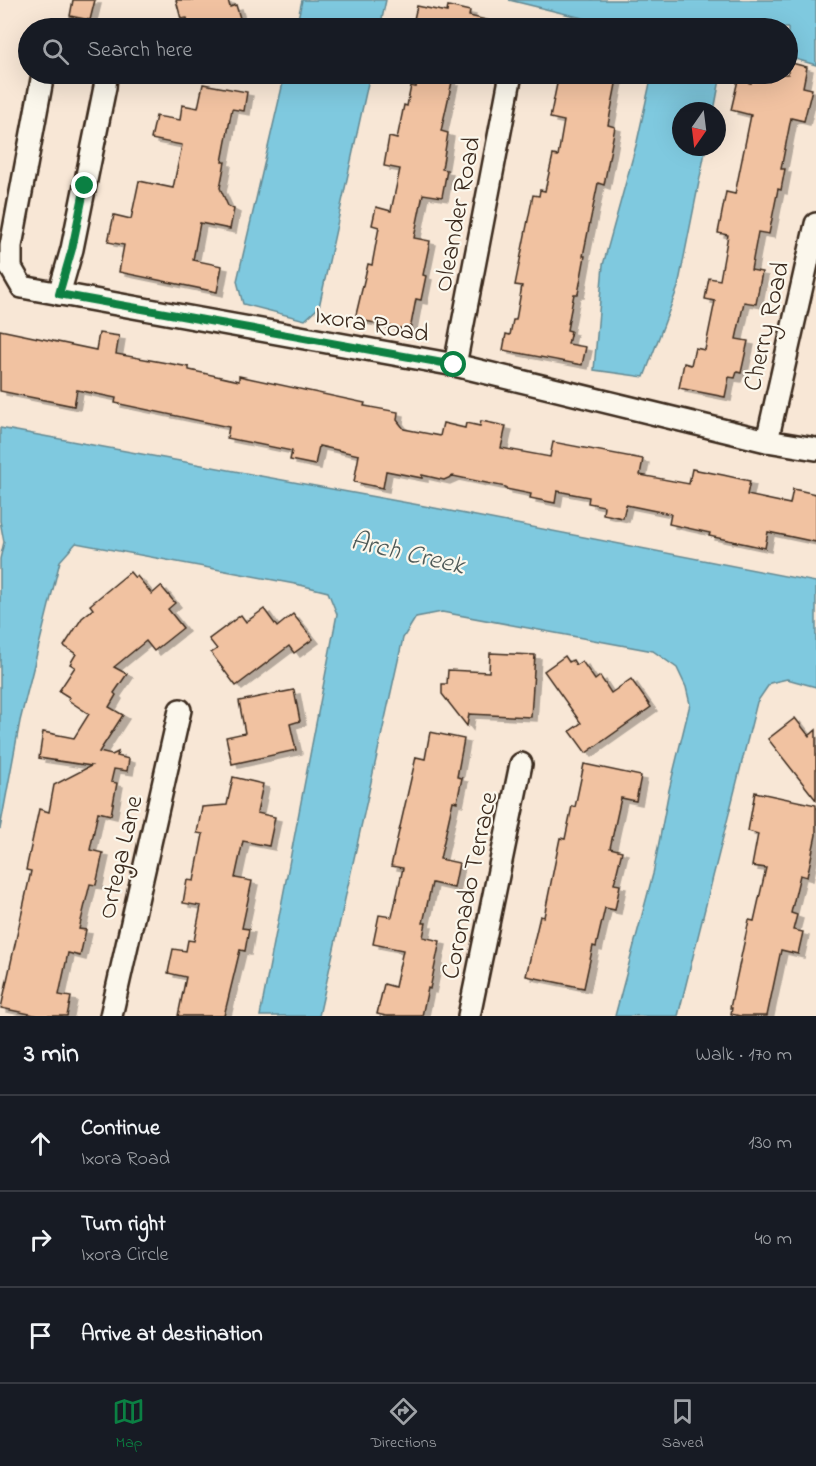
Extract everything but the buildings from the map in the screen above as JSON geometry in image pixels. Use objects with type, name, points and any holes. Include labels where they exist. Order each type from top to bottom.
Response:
[{"type":"street","name":"Ixora Road","points":[[41,84],[11,246],[11,268],[22,287],[454,365],[766,441],[816,449]]},
{"type":"street","points":[[59,294],[72,249],[105,84]]},
{"type":"street","name":"Oleander Road","points":[[454,365],[509,84]]},
{"type":"street","name":"Cherry Road","points":[[766,441],[816,224]]},
{"type":"street","name":"Ortega Lane","points":[[111,1016],[180,710]]},
{"type":"street","name":"Coronado Terrace","points":[[469,1016],[520,764]]},
{"type":"water","points":[[302,0],[386,0],[382,18],[298,18]]},
{"type":"water","points":[[509,0],[816,0],[816,65],[798,60],[798,18],[582,18]]},
{"type":"water","points":[[283,84],[368,84],[319,307],[305,320],[243,304],[237,281]]},
{"type":"water","points":[[650,84],[719,84],[716,102],[672,102],[672,156],[704,156],[678,287],[644,377],[594,370],[603,265],[637,142]]},
{"type":"water","name":"Arch Creek","points":[[0,428],[419,505],[816,582],[816,687],[787,679],[770,683],[757,702],[678,1016],[615,1016],[653,874],[669,790],[690,704],[686,687],[677,668],[653,651],[442,612],[416,617],[403,638],[319,1016],[260,1016],[337,614],[328,592],[76,543],[60,561],[20,721],[0,829],[0,559],[4,542],[0,521]]},
{"type":"route","points":[[85,186],[72,249],[59,294],[454,365]]}]
